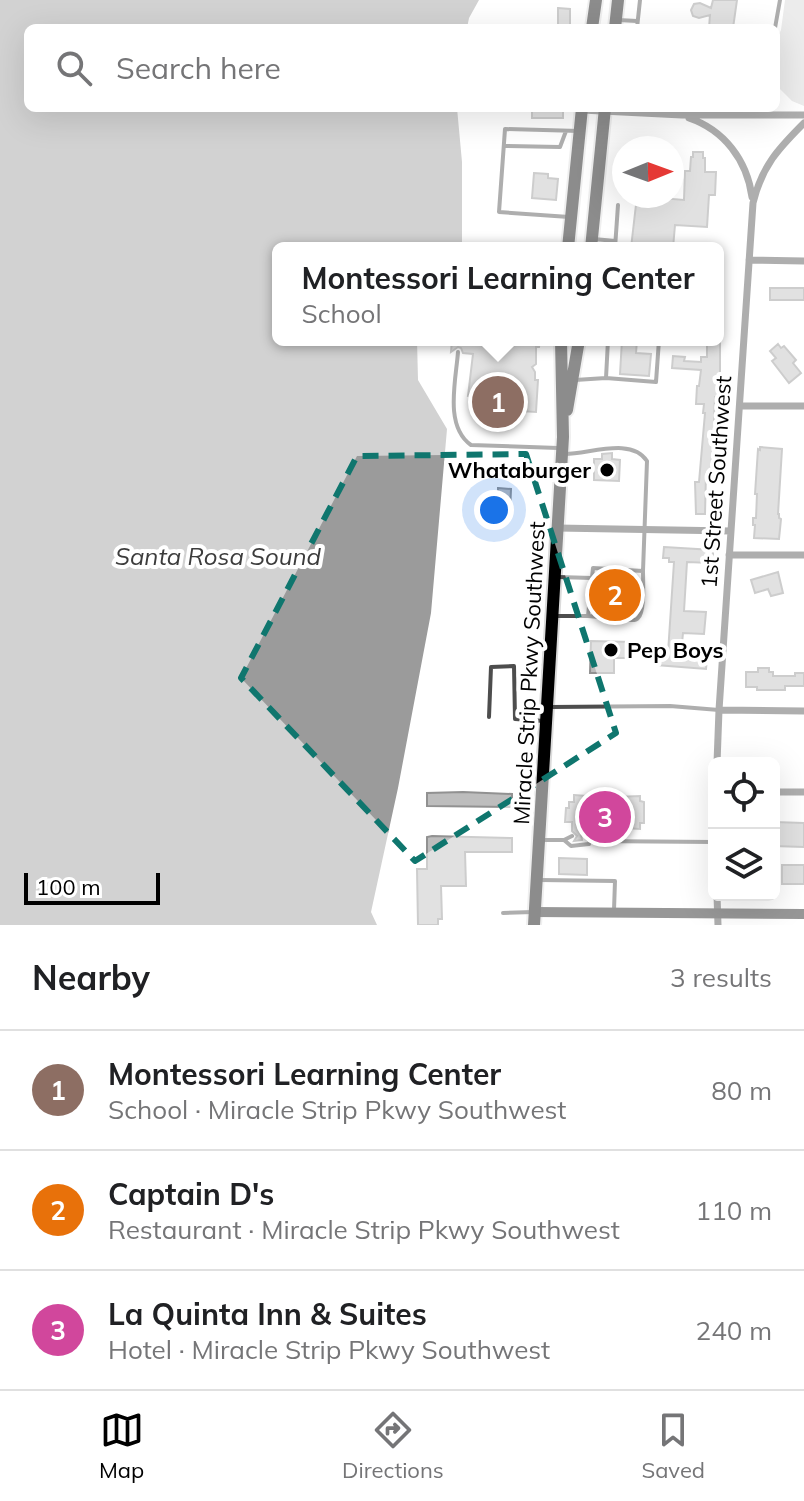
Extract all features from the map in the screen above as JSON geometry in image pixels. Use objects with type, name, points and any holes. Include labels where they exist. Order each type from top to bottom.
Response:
[{"type":"highway","points":[[593,24],[596,0]]},
{"type":"highway","points":[[615,24],[618,0]]},
{"type":"highway","points":[[569,242],[582,112]]},
{"type":"highway","points":[[591,242],[605,112]]},
{"type":"highway","name":"Miracle Strip Pkwy Southwest","points":[[535,918],[562,447],[561,346]]},
{"type":"highway","name":"Miracle Strip Pkwy Southwest","points":[[562,447],[578,346]]},
{"type":"main road","points":[[535,918],[614,913],[718,919],[804,914]]},
{"type":"street","points":[[640,112],[804,115]]},
{"type":"street","name":"1st Street Southwest","points":[[682,115],[712,129],[733,148],[748,179],[753,203]]},
{"type":"street","name":"1st Street Southwest","points":[[717,757],[753,203],[759,179],[804,123]]},
{"type":"street","points":[[749,260],[804,261]]},
{"type":"street","points":[[740,406],[804,406]]},
{"type":"street","points":[[556,528],[731,531]]},
{"type":"street","points":[[729,555],[804,555]]},
{"type":"street","points":[[719,710],[804,711]]},
{"type":"street","points":[[780,792],[804,792]]},
{"type":"lane","points":[[615,24],[637,21],[640,0]]},
{"type":"lane","points":[[776,24],[780,0]]},
{"type":"lane","points":[[571,217],[499,212],[505,129],[580,131]]},
{"type":"lane","points":[[504,146],[560,147],[566,131]]},
{"type":"lane","points":[[607,242],[615,241],[618,208]]},
{"type":"lane","points":[[606,378],[608,346]]},
{"type":"lane","points":[[573,380],[606,378],[656,382],[659,346]]},
{"type":"lane","points":[[458,352],[453,408],[463,439],[471,445],[562,447],[577,455],[601,449],[619,449],[636,452],[647,461],[641,614],[632,620],[552,616]]},
{"type":"lane","points":[[588,616],[593,568],[643,571]]},
{"type":"lane","points":[[554,576],[592,578]]},
{"type":"lane","points":[[489,717],[491,667],[514,666],[515,719],[546,721]]},
{"type":"lane","points":[[547,706],[670,706],[719,710]]},
{"type":"lane","points":[[540,840],[564,840],[572,836]]},
{"type":"lane","points":[[564,840],[571,846],[586,846],[588,839],[708,842]]},
{"type":"lane","points":[[537,880],[615,881],[614,913]]},
{"type":"lane","points":[[503,913],[535,918]]},
{"type":"highlighted area","points":[[526,454],[616,733],[415,861],[241,678],[357,456]]},
{"type":"shaded area","points":[[785,0],[804,0],[804,106],[792,101],[780,89]]},
{"type":"water","name":"Santa Rosa Sound","points":[[0,0],[479,0],[468,24],[24,24],[24,112],[457,112],[462,162],[462,242],[272,242],[272,346],[417,346],[418,380],[447,429],[431,613],[371,912],[377,925],[0,925]]},
{"type":"building","points":[[713,0],[737,0],[734,24],[709,24],[710,15],[699,18],[693,16],[691,10],[694,4],[700,3],[711,8]]},
{"type":"building","points":[[558,8],[570,9],[570,24],[558,24]]},
{"type":"building","points":[[532,112],[563,112],[563,118],[532,118]]},
{"type":"building","points":[[693,152],[703,152],[705,172],[716,172],[715,195],[709,195],[707,227],[675,225],[674,242],[632,242],[636,208],[684,208],[685,171],[690,171]]},
{"type":"building","points":[[534,173],[548,174],[548,178],[558,179],[556,200],[532,198]]},
{"type":"building","points":[[770,288],[804,288],[804,300],[770,300]]},
{"type":"building","points":[[778,344],[781,348],[784,346],[796,360],[793,363],[801,373],[789,383],[772,361],[776,358],[770,351]]},
{"type":"building","points":[[452,346],[539,346],[536,347],[536,364],[532,367],[535,380],[538,380],[536,412],[474,408],[474,397],[468,396],[473,354],[463,353],[458,347],[451,352]]},
{"type":"building","points":[[622,346],[637,346],[636,353],[651,354],[649,376],[620,374]]},
{"type":"building","points":[[707,346],[720,346],[714,420],[718,420],[716,443],[710,473],[706,473],[705,514],[696,514],[695,482],[699,482],[705,413],[704,404],[696,404],[701,370],[672,368],[673,356],[685,357],[684,361],[701,362],[701,357],[707,357]]},
{"type":"building","points":[[760,447],[782,449],[779,539],[754,538]]},
{"type":"building","name":"Whataburger","points":[[612,453],[612,459],[620,460],[619,481],[594,480],[594,459],[602,459],[602,454]]},
{"type":"building","points":[[498,488],[511,489],[510,513],[490,510],[490,498],[498,499]]},
{"type":"building","points":[[664,547],[713,550],[711,563],[687,562],[684,611],[706,612],[704,634],[683,633],[681,654],[705,655],[706,669],[656,665],[657,655],[668,653],[674,562],[663,558]]},
{"type":"building","points":[[778,572],[783,593],[771,596],[768,589],[755,593],[751,580]]},
{"type":"building","points":[[609,582],[624,582],[624,589],[632,590],[631,608],[608,610],[598,606],[599,591],[608,590]]},
{"type":"building","name":"Pep Boys","points":[[591,641],[632,642],[631,658],[614,658],[614,673],[590,673]]},
{"type":"building","points":[[758,668],[769,668],[773,676],[804,673],[804,686],[785,686],[785,690],[746,687],[746,672],[758,672]]},
{"type":"building","points":[[427,793],[512,794],[512,807],[427,806]]},
{"type":"building","points":[[574,795],[586,798],[640,796],[640,801],[644,802],[644,823],[640,823],[640,829],[586,826],[582,840],[574,841],[577,836],[572,831],[572,822],[565,822],[566,808],[569,808],[569,802],[574,802]]},
{"type":"building","points":[[780,822],[804,823],[804,847],[780,846]]},
{"type":"building","points":[[427,837],[512,838],[512,852],[465,852],[466,886],[441,886],[442,919],[438,919],[438,925],[418,925],[417,869],[427,869]]},
{"type":"building","points":[[559,858],[587,859],[587,875],[559,874]]},
{"type":"building","points":[[782,865],[804,865],[804,884],[782,884]]},
{"type":"place","name":"Montessori Learning Center","points":[[498,402]]},
{"type":"place","name":"Whataburger","points":[[607,470]]},
{"type":"place","name":"Captain D's","points":[[615,595]]},
{"type":"place","name":"Pep Boys","points":[[611,650]]},
{"type":"place","name":"La Quinta Inn & Suites","points":[[605,817]]}]
